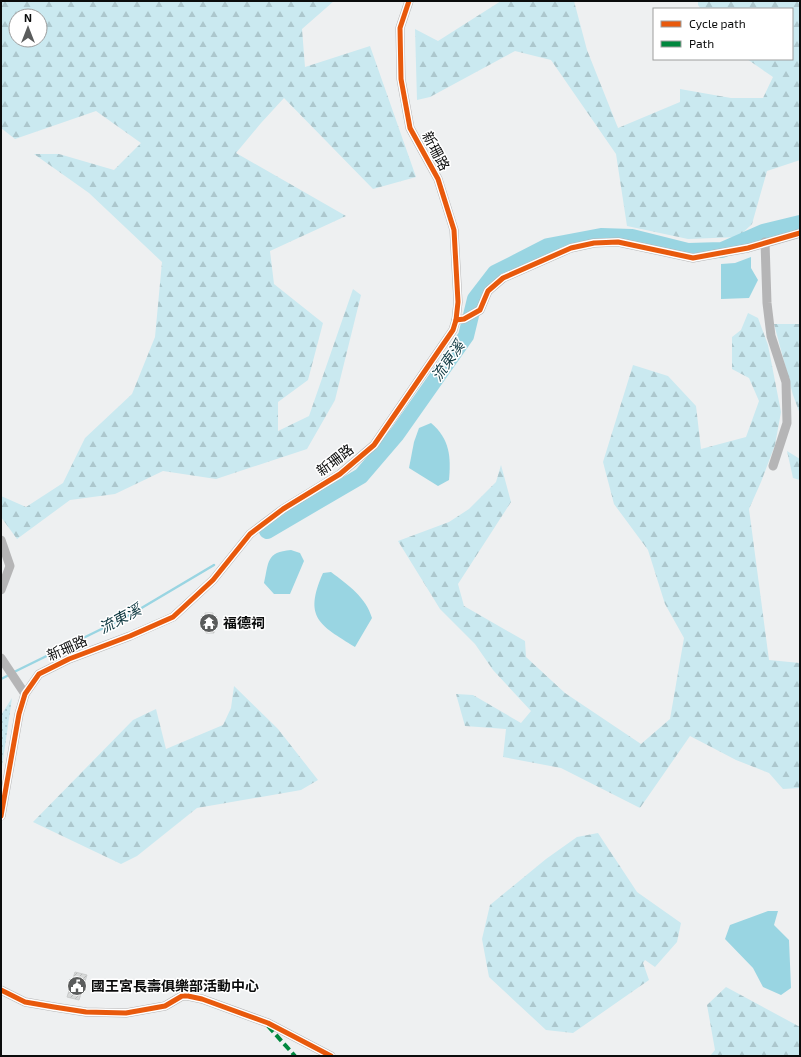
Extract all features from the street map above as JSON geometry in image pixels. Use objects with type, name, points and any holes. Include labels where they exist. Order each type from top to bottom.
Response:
[{"type":"street","name":"新珊路","points":[[1,816],[19,714],[25,694],[39,674],[69,659],[130,636],[173,617],[213,580],[250,534],[282,509],[340,474],[374,445],[460,320],[454,230],[438,179],[410,128],[402,79],[400,28],[409,1]]},
{"type":"street","points":[[460,320],[475,314],[480,310],[488,291],[503,278],[571,248],[594,243],[618,242],[693,258],[723,254],[800,233]]},
{"type":"street","points":[[765,242],[767,303],[771,336],[786,382],[787,424],[773,466]]},
{"type":"street","points":[[1,540],[10,566],[1,590]]},
{"type":"street","points":[[2,661],[17,685],[25,694]]},
{"type":"street","points":[[1,990],[25,1002],[86,1012],[126,1013],[165,1006],[182,996],[188,996],[202,999],[268,1024],[331,1056]]},
{"type":"green space","points":[[1,1],[334,1],[302,29],[305,67],[370,46],[416,177],[373,189],[284,98],[236,153],[346,216],[270,251],[274,284],[323,323],[308,380],[278,402],[278,431],[309,416],[353,289],[361,295],[335,400],[307,449],[216,479],[163,471],[115,494],[70,500],[17,539],[1,517],[1,496],[26,507],[63,483],[85,438],[132,394],[155,337],[162,262],[89,193],[34,154],[59,154],[114,170],[141,143],[96,111],[15,139],[1,128]]},
{"type":"green space","points":[[501,1],[574,1],[587,50],[618,128],[680,102],[680,89],[731,98],[763,98],[773,77],[748,60],[793,60],[793,8],[700,8],[698,5],[698,1],[800,1],[800,160],[767,171],[752,224],[738,237],[688,239],[627,226],[616,154],[551,60],[515,51],[430,97],[417,100],[415,29],[438,41]]},
{"type":"green space","points":[[748,313],[758,318],[768,345],[781,412],[775,445],[749,509],[769,660],[800,663],[800,788],[783,789],[769,773],[736,760],[690,736],[640,808],[561,768],[503,757],[506,729],[465,726],[456,694],[473,695],[521,723],[531,711],[493,670],[475,644],[440,609],[398,541],[449,522],[469,509],[496,482],[501,465],[511,502],[458,584],[464,606],[525,641],[526,657],[565,693],[641,744],[670,719],[684,638],[665,604],[648,550],[614,504],[603,462],[633,365],[668,376],[696,406],[701,449],[746,437],[759,401],[749,378],[732,369],[732,337],[741,330]]},
{"type":"green space","points":[[774,324],[800,324],[800,414],[793,395]]},
{"type":"green space","points":[[787,451],[800,459],[800,480],[793,478]]},
{"type":"green space","points":[[234,686],[278,729],[318,780],[301,790],[197,808],[137,856],[121,864],[33,822],[133,720],[156,709],[166,749],[223,725],[231,708]]},
{"type":"green space","points":[[12,698],[1,774],[1,715]]},
{"type":"green space","points":[[598,833],[637,892],[681,923],[677,942],[655,967],[645,960],[643,963],[649,980],[573,1033],[546,1030],[489,977],[482,939],[490,905],[546,859],[577,837]]},
{"type":"green space","points":[[726,987],[800,1027],[800,1056],[710,1056],[715,1050],[707,1005]]},
{"type":"water","points":[[751,257],[751,268],[758,280],[749,298],[721,299],[721,264],[735,263]]},
{"type":"water","points":[[431,423],[446,442],[450,464],[449,480],[438,486],[409,468],[414,442],[419,428]]},
{"type":"water","points":[[291,550],[300,553],[304,561],[290,594],[274,594],[264,583],[268,564],[270,559],[277,553]]},
{"type":"water","points":[[331,572],[356,592],[365,604],[372,618],[355,647],[324,626],[318,619],[315,610],[317,588],[323,573]]},
{"type":"water","points":[[768,911],[778,911],[774,925],[789,940],[791,988],[781,995],[763,987],[753,968],[725,939],[730,925]]},
{"type":"building","name":"福德祠","points":[[205,613],[213,613],[214,633],[206,633]]},
{"type":"building","name":"國王宮長壽俱樂部活動中心","points":[[75,972],[87,975],[79,1000],[67,997]]},
{"type":"waterway","name":"流東溪","points":[[267,531],[361,476],[397,434],[466,336],[475,299],[495,273],[548,246],[601,236],[632,237],[688,251],[722,250],[763,232],[800,223]]},
{"type":"waterway","name":"流東溪","points":[[14,672],[128,616],[214,565]]},
{"type":"waterway","name":"流東溪","points":[[1,679],[9,675]]},
{"type":"marked path","points":[[268,1026],[295,1056]]},
{"type":"cycle path","points":[[1,816],[19,714],[25,694],[39,674],[69,659],[130,636],[173,617],[213,580],[250,534],[283,509],[340,474],[374,445],[453,330],[458,302],[454,230],[438,179],[410,128],[401,79],[400,28],[409,1]]},
{"type":"cycle path","points":[[456,320],[464,319],[480,310],[488,291],[503,278],[571,248],[594,243],[618,242],[693,258],[748,248],[800,233]]},
{"type":"cycle path","points":[[1,990],[25,1002],[86,1012],[126,1013],[165,1006],[182,996],[188,996],[202,999],[268,1023],[331,1056]]},
{"type":"place","name":"福德祠","points":[[209,623]]},
{"type":"place","name":"國王宮長壽俱樂部活動中心","points":[[77,986]]}]
